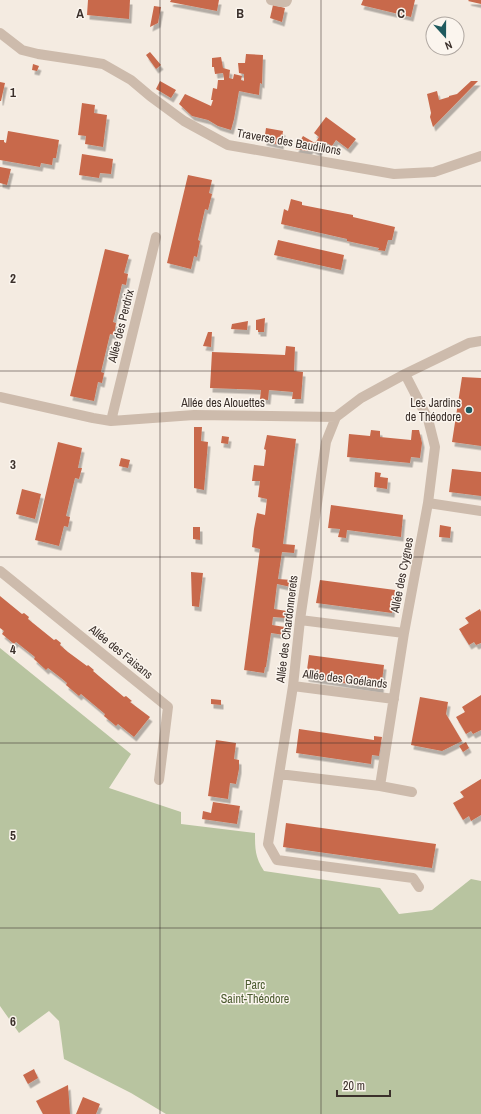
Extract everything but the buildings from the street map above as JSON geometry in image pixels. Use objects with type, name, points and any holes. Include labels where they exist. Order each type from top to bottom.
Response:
[{"type":"street","points":[[271,0],[286,2],[287,0]]},
{"type":"street","name":"Traverse des Baudillons","points":[[0,33],[22,50],[38,54],[103,64],[131,80],[184,121],[228,145],[394,174],[434,172],[481,156]]},
{"type":"street","name":"Allée des Perdrix","points":[[111,421],[156,237]]},
{"type":"street","points":[[336,417],[361,398],[405,374],[469,343],[481,341]]},
{"type":"street","name":"Allée des Cygnes","points":[[380,786],[404,633],[428,503],[435,447],[428,419],[405,374]]},
{"type":"street","points":[[0,397],[111,421]]},
{"type":"street","name":"Allée des Alouettes","points":[[111,421],[194,415],[336,417]]},
{"type":"street","name":"Allée des Chardonnerets","points":[[336,417],[326,442],[268,844],[277,860],[413,878],[419,887]]},
{"type":"street","points":[[428,503],[481,511]]},
{"type":"street","name":"Allée des Faisans","points":[[0,571],[168,707],[159,780]]},
{"type":"street","points":[[300,620],[404,633]]},
{"type":"street","name":"Allée des Goélands","points":[[292,686],[394,699]]},
{"type":"street","points":[[279,774],[380,786],[412,792]]},
{"type":"green space","name":"Parc Saint-Théodore","points":[[0,648],[131,754],[109,788],[181,812],[181,824],[255,833],[256,853],[264,871],[380,888],[399,914],[432,910],[471,879],[481,881],[481,1114],[166,1114],[131,1093],[64,1059],[59,1021],[49,1011],[19,1033],[0,1006]]},
{"type":"place","name":"Les Jardins de Théodore","points":[[469,410]]}]
